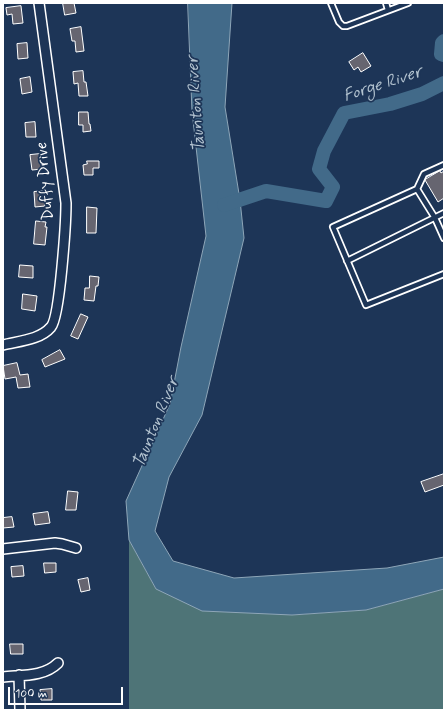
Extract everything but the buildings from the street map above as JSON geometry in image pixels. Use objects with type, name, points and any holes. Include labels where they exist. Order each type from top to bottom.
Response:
[{"type":"street","name":"Duffy Drive","points":[[3,345],[36,337],[46,332],[53,325],[57,310],[65,225],[65,196],[39,3]]},
{"type":"street","points":[[3,549],[55,543],[76,548]]},
{"type":"street","points":[[3,677],[42,673],[58,663]]},
{"type":"street","points":[[19,675],[20,710]]},
{"type":"lane","points":[[331,3],[338,22],[343,26],[351,25],[408,3]]},
{"type":"lane","points":[[386,3],[388,10]]},
{"type":"lane","points":[[444,165],[424,174],[417,189],[333,227],[366,305],[444,274]]},
{"type":"lane","points":[[417,189],[435,218],[444,238]]},
{"type":"lane","points":[[347,261],[444,213]]},
{"type":"green space","points":[[129,540],[156,589],[292,615],[366,610],[444,589],[444,710],[129,710]]},
{"type":"water","name":"Taunton River","points":[[188,3],[232,3],[225,107],[240,200],[244,238],[202,415],[169,477],[155,531],[173,561],[234,578],[387,568],[444,557],[444,589],[366,610],[292,615],[202,611],[156,589],[129,540],[126,501],[170,404],[206,236],[192,111]]},
{"type":"waterway","name":"Forge River","points":[[444,41],[442,43],[441,54],[444,55]]},
{"type":"waterway","name":"Forge River","points":[[224,205],[266,191],[326,201],[333,187],[319,169],[324,151],[344,113],[390,104],[422,94],[444,83]]}]
